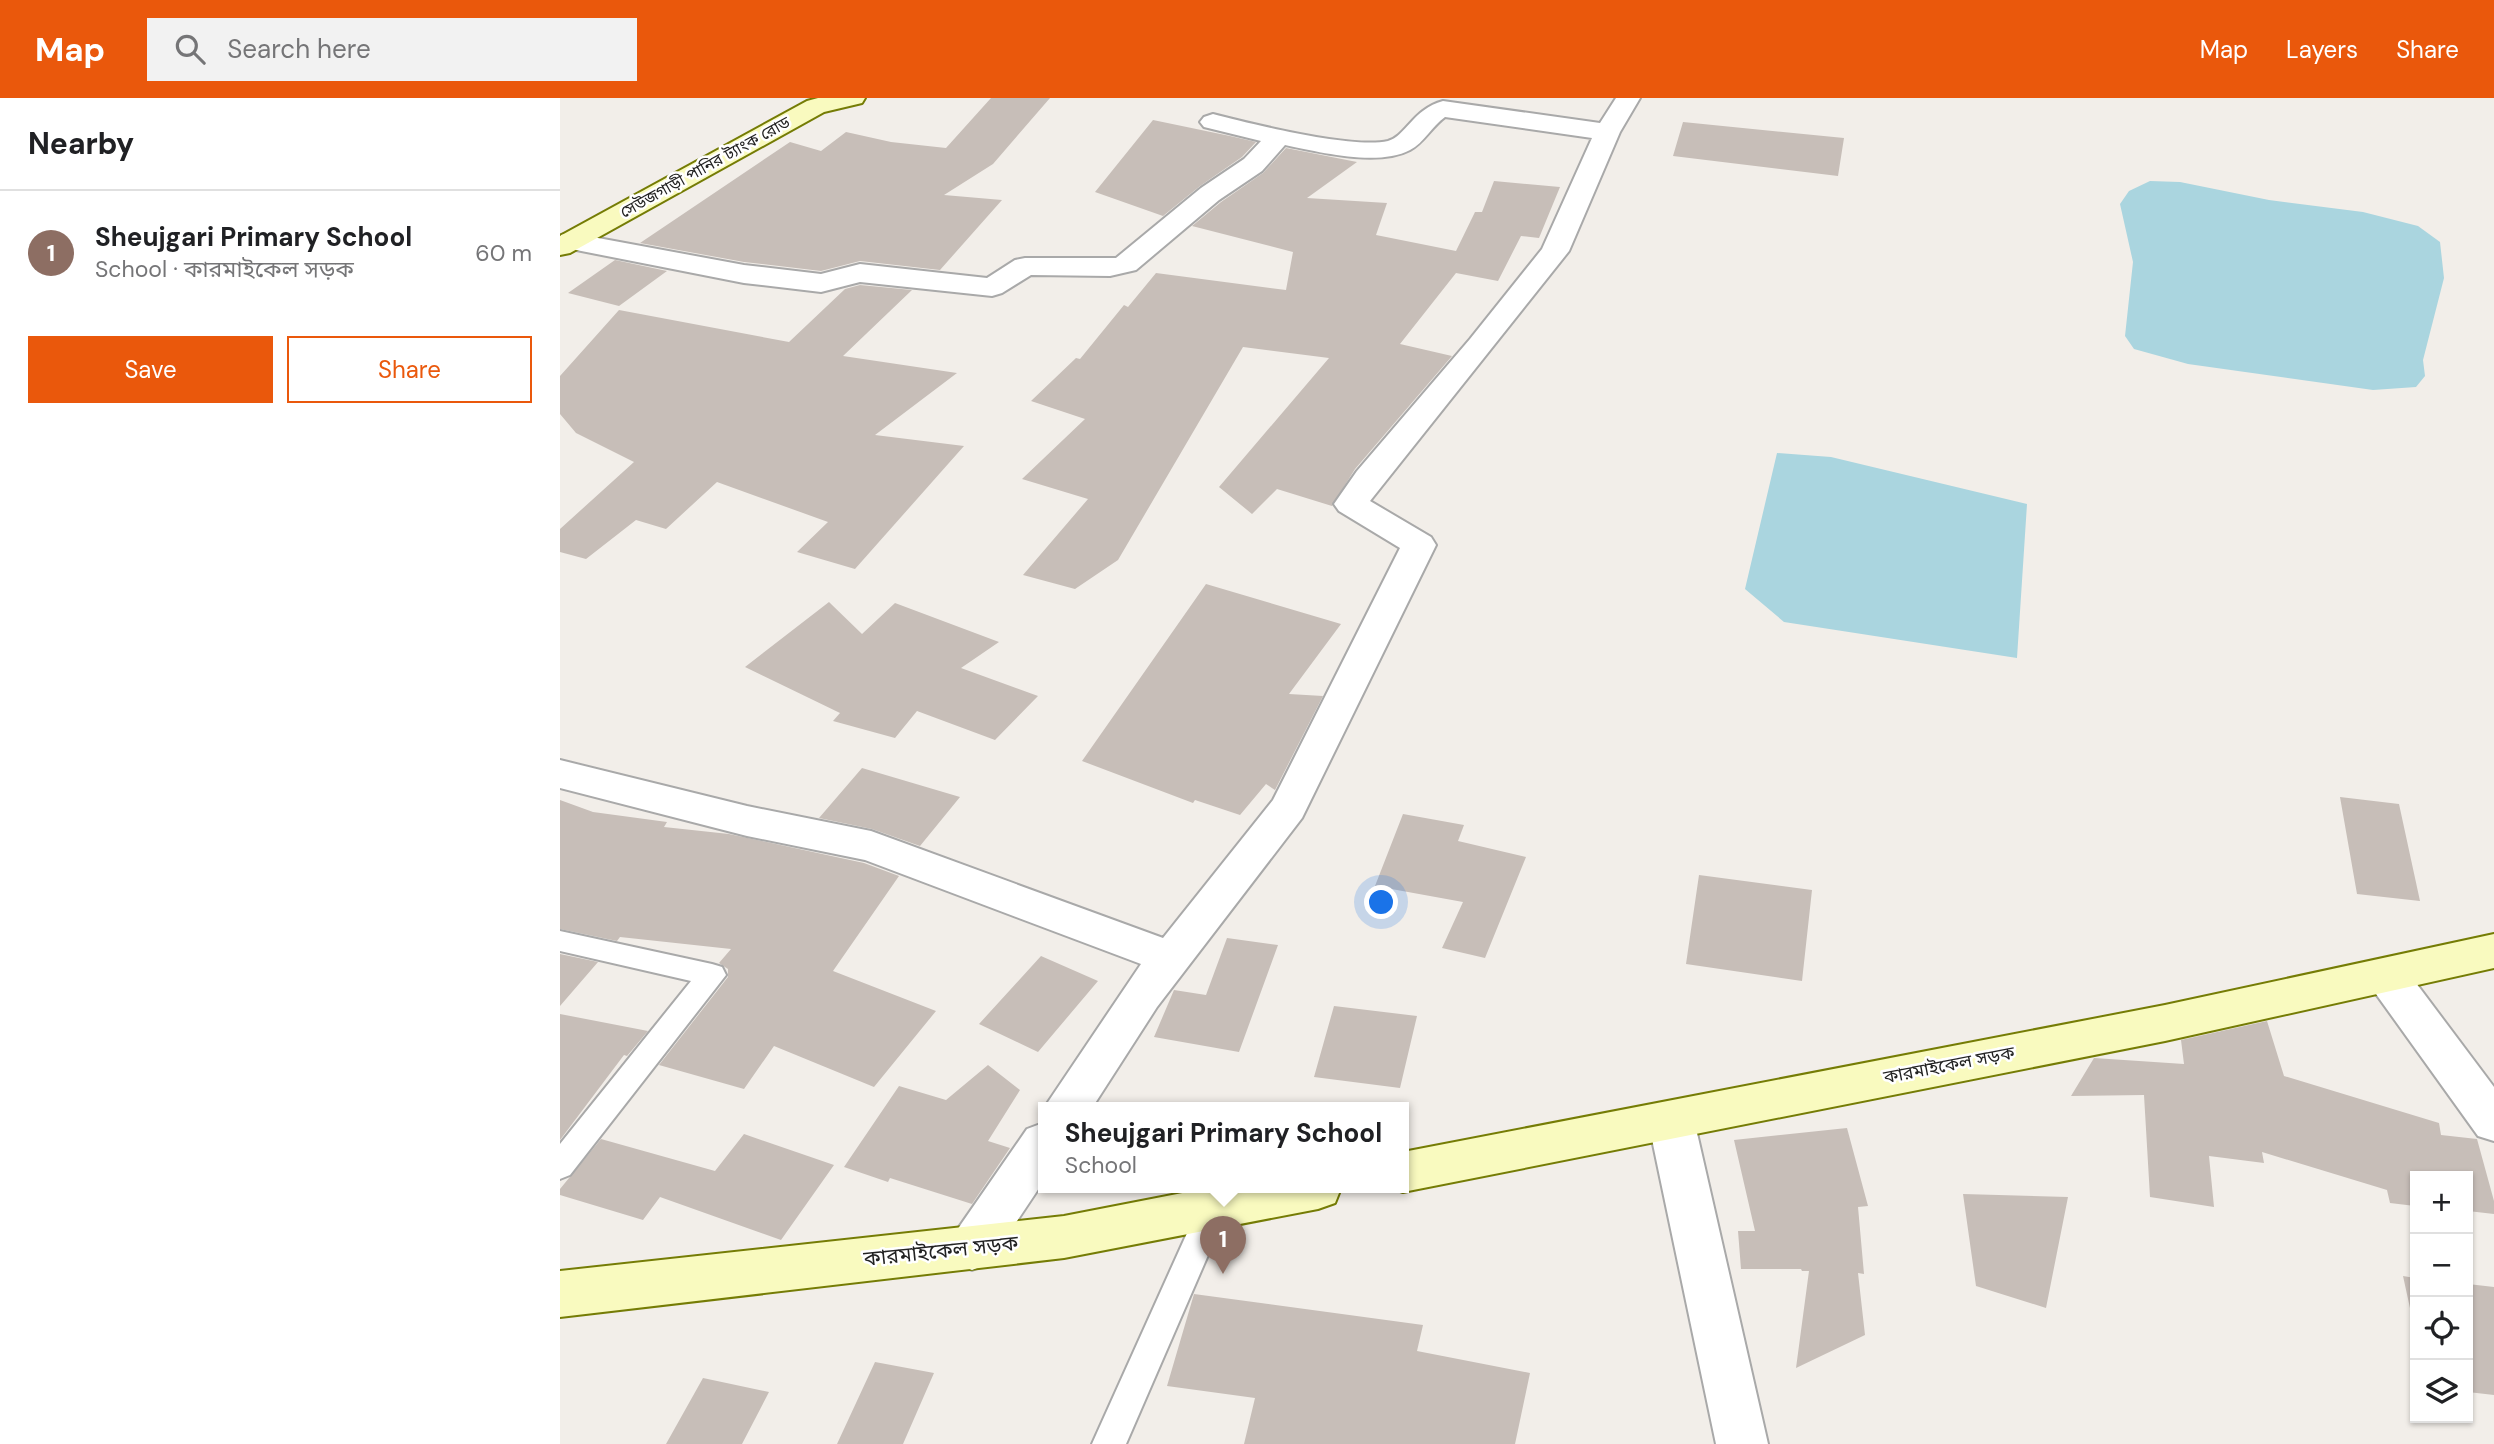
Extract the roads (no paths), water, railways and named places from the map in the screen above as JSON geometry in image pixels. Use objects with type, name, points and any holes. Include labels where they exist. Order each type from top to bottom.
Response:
[{"type":"street","name":"সেউজগাড়ী পানির ট্যাংক রোড","points":[[565,244],[816,106],[853,98]]},
{"type":"street","points":[[1070,1102],[1142,995],[1288,808],[1419,545],[1351,504],[1369,478],[1481,345],[1555,251],[1607,132],[1628,98]]},
{"type":"street","points":[[1213,122],[1278,138],[1372,149],[1400,146],[1434,111],[1443,109],[1607,132]]},
{"type":"street","points":[[565,244],[744,274],[821,283],[860,273],[992,287],[1025,265],[1110,268],[1126,264],[1210,194],[1253,165],[1278,138]]},
{"type":"street","points":[[560,774],[747,821],[871,846],[1171,958]]},
{"type":"street","name":"কারমাইকেল সড়ক","points":[[1409,1171],[2151,1026],[2494,951]]},
{"type":"street","points":[[2386,975],[2494,1122]]},
{"type":"street","points":[[1671,1120],[1742,1444]]},
{"type":"street","points":[[972,1248],[1038,1150]]},
{"type":"street","name":"কারমাইকেল সড়ক","points":[[560,1294],[1064,1237],[1293,1193]]},
{"type":"lane","points":[[560,941],[712,975],[560,1166]]},
{"type":"lane","points":[[1110,1444],[1213,1209]]},
{"type":"water","points":[[2150,181],[2180,182],[2269,200],[2363,212],[2418,226],[2440,242],[2444,278],[2423,360],[2425,376],[2416,387],[2373,390],[2188,364],[2134,349],[2125,336],[2133,262],[2120,204],[2129,191]]},
{"type":"water","points":[[1777,453],[1831,457],[2027,504],[2017,658],[1784,622],[1745,589]]},
{"type":"place","name":"Sheujgari Primary School","points":[[1223,1274]]}]
